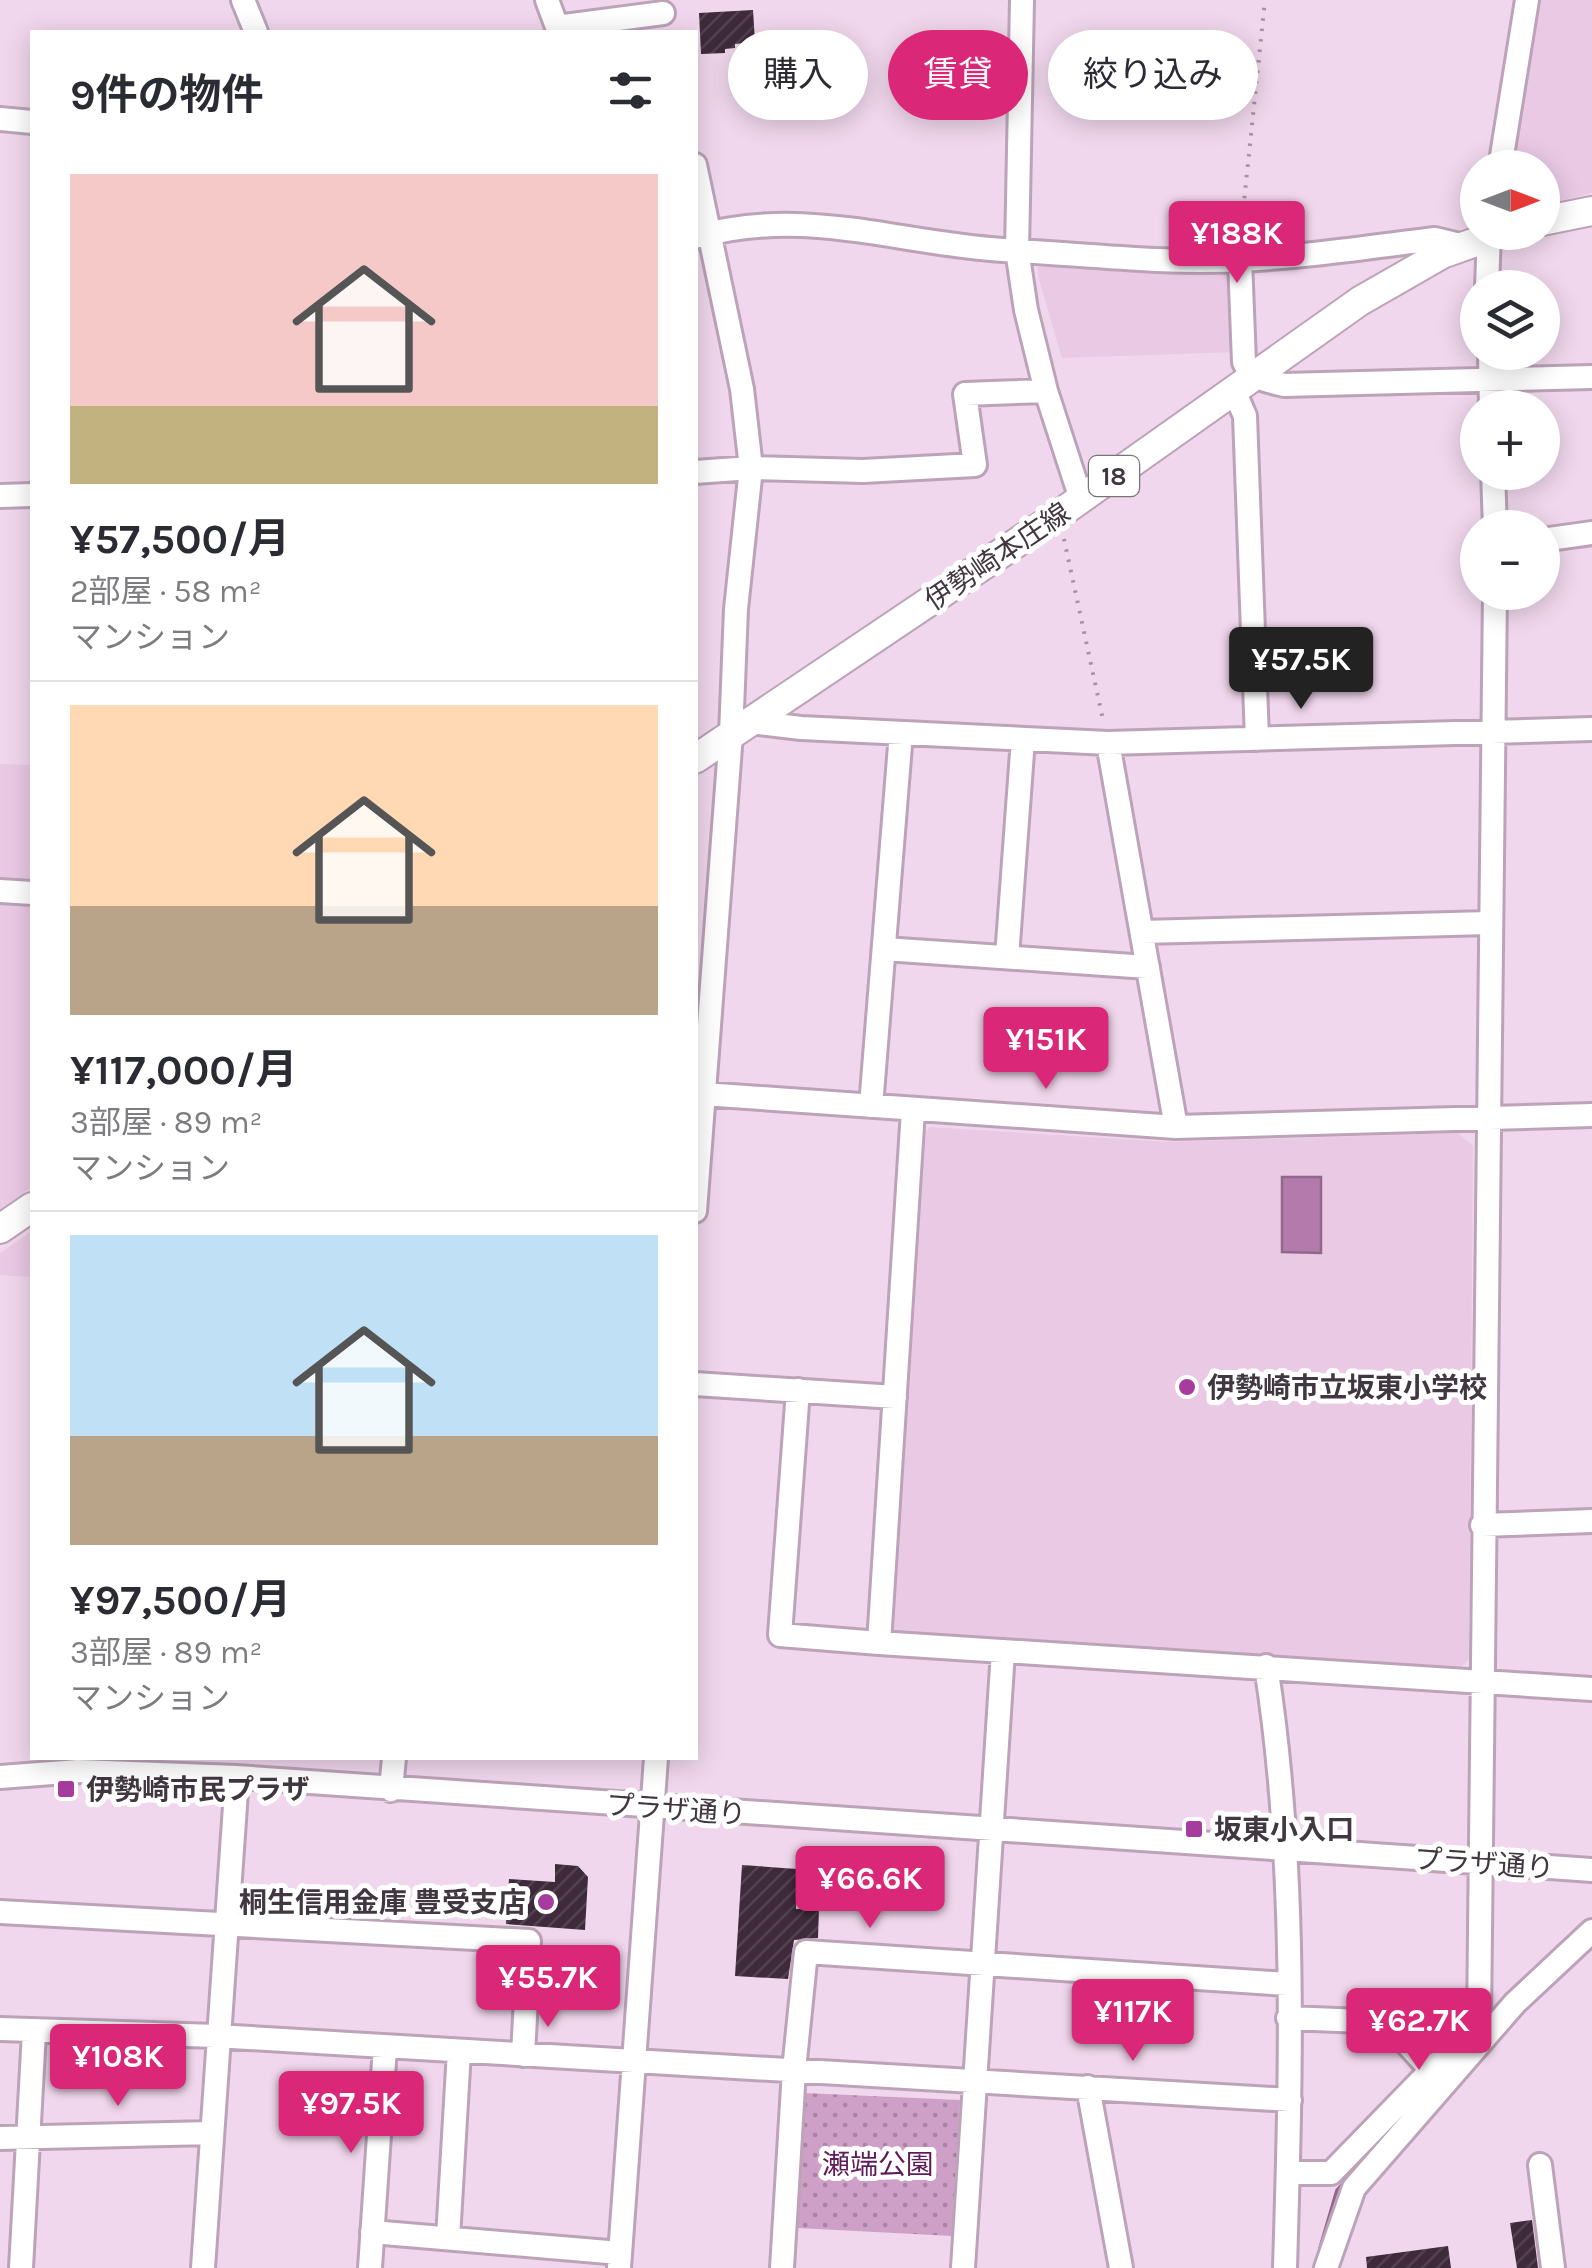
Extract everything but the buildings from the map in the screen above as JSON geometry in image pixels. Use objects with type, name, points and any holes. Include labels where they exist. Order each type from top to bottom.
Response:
[{"type":"main road","points":[[1560,217],[1592,211]]},
{"type":"main road","name":"伊勢崎本庄線","points":[[698,757],[1070,507],[1396,278],[1460,249]]},
{"type":"main road","points":[[0,1229],[30,1209]]},
{"type":"street","points":[[243,0],[255,30]]},
{"type":"street","points":[[547,0],[556,27],[665,9]]},
{"type":"street","points":[[1022,0],[1017,250],[1026,310],[1070,507]]},
{"type":"street","points":[[1503,150],[1527,0]]},
{"type":"street","points":[[0,120],[30,122]]},
{"type":"street","points":[[698,191],[703,235],[742,389],[750,468],[736,608],[741,728],[698,1167]]},
{"type":"street","points":[[703,235],[760,224],[810,223],[1017,250],[1240,260],[1460,238]]},
{"type":"street","points":[[1240,260],[1258,739]]},
{"type":"street","points":[[1491,370],[1491,390]]},
{"type":"street","points":[[1246,385],[1592,377]]},
{"type":"street","points":[[698,472],[750,468],[863,471],[975,465],[966,394],[1046,391]]},
{"type":"street","points":[[0,496],[30,495]]},
{"type":"street","points":[[1560,537],[1592,533]]},
{"type":"street","points":[[1288,2173],[1331,2173],[1478,2021],[1495,610]]},
{"type":"street","points":[[741,728],[1108,743],[1592,729]]},
{"type":"street","points":[[871,1106],[901,733]]},
{"type":"street","points":[[1007,957],[1023,739]]},
{"type":"street","points":[[1108,743],[1176,1127]]},
{"type":"street","points":[[0,891],[30,893]]},
{"type":"street","points":[[1142,932],[1489,923]]},
{"type":"street","points":[[884,949],[1148,967]]},
{"type":"street","points":[[703,1094],[1176,1127],[1592,1115]]},
{"type":"street","points":[[879,1643],[913,1110]]},
{"type":"street","points":[[698,1384],[895,1397]]},
{"type":"street","points":[[798,1390],[780,1635],[1592,1689]]},
{"type":"street","points":[[1482,1525],[1592,1521]]},
{"type":"street","points":[[964,2268],[1003,1652]]},
{"type":"street","points":[[1266,1666],[1280,1758],[1285,1851],[1290,2100],[1286,2268]]},
{"type":"street","points":[[391,1790],[394,1760]]},
{"type":"street","points":[[372,2232],[620,2261],[656,1760]]},
{"type":"street","name":"プラザ通り","points":[[0,1777],[78,1771],[236,1777],[1592,1870]]},
{"type":"street","points":[[202,2268],[236,1777]]},
{"type":"street","points":[[0,1912],[529,1940],[524,2055]]},
{"type":"street","points":[[1326,2268],[1354,2188],[1515,2003],[1592,1931]]},
{"type":"street","points":[[782,2268],[794,2070],[806,1952],[1288,1984]]},
{"type":"street","points":[[1288,2018],[1387,2022],[1431,2070]]},
{"type":"street","points":[[0,2029],[216,2036],[1290,2100]]},
{"type":"street","points":[[21,2268],[34,2032]]},
{"type":"street","points":[[370,2268],[385,2047]]},
{"type":"street","points":[[448,2238],[459,2051]]},
{"type":"street","points":[[1088,2088],[1121,2268]]},
{"type":"street","points":[[0,2138],[211,2133]]},
{"type":"street","points":[[1540,2164],[1553,2268]]},
{"type":"path","points":[[1240,260],[1264,0]]},
{"type":"path","points":[[1070,507],[1108,743]]},
{"type":"shaded area","points":[[1538,0],[1592,0],[1592,193],[1560,201],[1560,150],[1515,150]]},
{"type":"shaded area","points":[[1037,261],[1226,268],[1232,272],[1237,352],[1062,358]]},
{"type":"shaded area","points":[[0,764],[30,765],[30,888],[0,886]]},
{"type":"shaded area","points":[[0,896],[30,898],[30,1188],[0,1209]]},
{"type":"shaded area","name":"伊勢崎市立坂東小学校","points":[[930,1127],[1170,1142],[1458,1133],[1473,1146],[1469,1659],[1459,1669],[894,1638],[886,1628],[922,1134]]},
{"type":"shaded area","points":[[1282,1177],[1321,1177],[1321,1253],[1282,1252]]},
{"type":"shaded area","points":[[30,1232],[30,1277],[0,1275],[0,1253]]},
{"type":"green space","name":"瀬端公園","points":[[804,2093],[960,2100],[953,2236],[797,2228]]},
{"type":"waterway","points":[[1380,2142],[1397,2120]]},
{"type":"waterway","points":[[1321,2249],[1338,2191],[1346,2182]]},
{"type":"place","name":"伊勢崎市立坂東小学校","points":[[1187,1387]]},
{"type":"place","name":"伊勢崎市民プラザ","points":[[66,1789]]},
{"type":"place","name":"坂東小入口","points":[[1194,1829]]},
{"type":"place","name":"桐生信用金庫 豊受支店","points":[[546,1902]]}]
